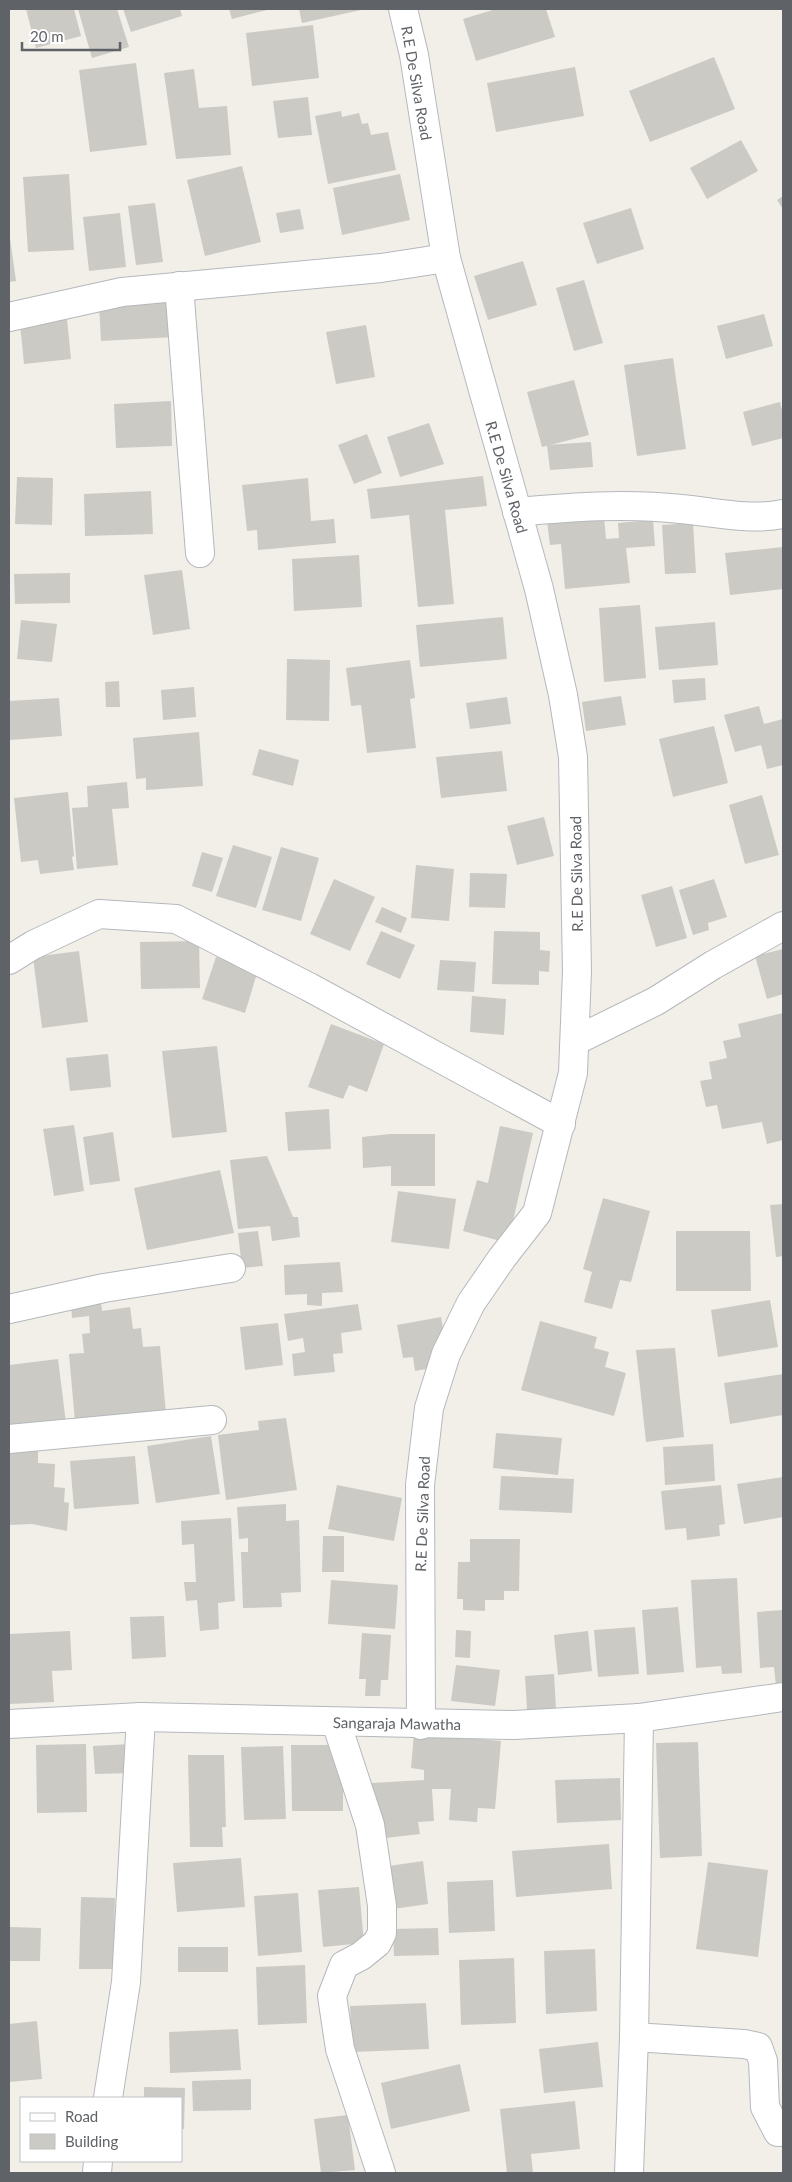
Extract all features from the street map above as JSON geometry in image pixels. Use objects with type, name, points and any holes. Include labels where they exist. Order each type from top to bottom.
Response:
[{"type":"street","name":"R.E De Silva Road","points":[[403,9],[417,74],[446,258],[539,589],[563,695],[573,757],[577,971],[573,1073],[537,1213],[502,1258],[472,1303],[446,1354],[429,1408],[420,1485],[421,1725]]},
{"type":"street","points":[[9,317],[122,292],[381,268],[446,258]]},
{"type":"street","points":[[179,286],[200,553]]},
{"type":"street","points":[[516,512],[587,506],[681,508],[728,516],[783,514]]},
{"type":"street","points":[[9,960],[33,945],[99,914],[176,919],[309,987],[561,1124]]},
{"type":"street","points":[[575,1040],[656,1001],[713,965],[783,926]]},
{"type":"street","points":[[9,1309],[104,1288],[231,1268]]},
{"type":"street","points":[[9,1439],[212,1420]]},
{"type":"street","name":"Sangaraja Mawatha","points":[[9,1724],[141,1717],[421,1725],[514,1725],[639,1718],[783,1697]]},
{"type":"street","points":[[108,2097],[126,1982],[141,1717]]},
{"type":"street","points":[[629,2173],[634,2037],[639,1718]]},
{"type":"street","points":[[336,1722],[370,1825],[382,1906],[382,1933],[377,1943],[361,1956],[344,1965],[332,1996],[340,2049],[381,2173]]},
{"type":"street","points":[[634,2037],[744,2044],[758,2047],[763,2061],[765,2107],[778,2132],[783,2132]]},
{"type":"building","points":[[26,9],[74,9],[81,36],[36,48]]},
{"type":"building","points":[[78,9],[117,9],[129,47],[92,58]]},
{"type":"building","points":[[123,9],[180,9],[182,16],[131,32]]},
{"type":"building","points":[[229,9],[271,9],[232,19]]},
{"type":"building","points":[[299,9],[361,9],[361,10],[302,23]]},
{"type":"building","points":[[496,9],[546,9],[555,37],[476,61],[463,19]]},
{"type":"building","points":[[313,25],[319,78],[252,86],[246,33]]},
{"type":"building","points":[[714,57],[735,109],[650,142],[629,91]]},
{"type":"building","points":[[136,63],[147,145],[90,152],[79,70]]},
{"type":"building","points":[[575,67],[584,116],[496,132],[487,83]]},
{"type":"building","points":[[194,69],[199,108],[227,106],[231,155],[176,159],[164,73]]},
{"type":"building","points":[[308,97],[312,135],[278,138],[273,101]]},
{"type":"building","points":[[341,111],[342,117],[359,113],[362,124],[368,123],[371,135],[388,132],[396,170],[328,184],[315,116]]},
{"type":"building","points":[[741,140],[758,171],[707,199],[690,168]]},
{"type":"building","points":[[242,166],[261,242],[205,256],[187,180]]},
{"type":"building","points":[[69,174],[74,250],[28,252],[23,177]]},
{"type":"building","points":[[400,174],[410,220],[342,235],[333,188]]},
{"type":"building","points":[[783,196],[783,209],[777,200]]},
{"type":"building","points":[[155,203],[163,262],[136,265],[128,206]]},
{"type":"building","points":[[631,208],[644,249],[597,264],[583,223]]},
{"type":"building","points":[[300,209],[304,229],[280,233],[276,213]]},
{"type":"building","points":[[120,213],[126,267],[89,271],[83,217]]},
{"type":"building","points":[[9,231],[16,281],[9,282]]},
{"type":"building","points":[[523,261],[537,305],[488,320],[474,276]]},
{"type":"building","points":[[584,280],[603,343],[574,351],[556,288]]},
{"type":"building","points":[[172,301],[174,337],[101,341],[99,305]]},
{"type":"building","points":[[764,314],[773,346],[726,359],[717,326]]},
{"type":"building","points":[[67,319],[71,359],[24,364],[20,324]]},
{"type":"building","points":[[366,325],[375,377],[336,384],[326,332]]},
{"type":"building","points":[[673,358],[686,449],[637,456],[624,365]]},
{"type":"building","points":[[574,380],[589,435],[542,447],[527,392]]},
{"type":"building","points":[[171,401],[172,446],[116,448],[114,404]]},
{"type":"building","points":[[780,402],[783,414],[783,438],[752,446],[743,412]]},
{"type":"building","points":[[429,423],[444,464],[400,477],[387,437]]},
{"type":"building","points":[[367,434],[382,473],[354,484],[338,445]]},
{"type":"building","points":[[591,442],[593,467],[550,470],[547,445]]},
{"type":"building","points":[[483,476],[487,506],[445,510],[454,604],[418,607],[409,515],[371,519],[367,489]]},
{"type":"building","points":[[17,477],[53,478],[52,525],[15,524]]},
{"type":"building","points":[[308,478],[311,521],[334,519],[336,543],[258,550],[257,530],[247,531],[242,485]]},
{"type":"building","points":[[151,491],[153,534],[85,536],[84,494]]},
{"type":"building","points":[[604,516],[606,539],[619,538],[618,523],[653,520],[655,546],[626,548],[630,583],[565,589],[561,544],[550,545],[547,521]]},
{"type":"building","points":[[693,523],[696,573],[665,574],[662,525]]},
{"type":"building","points":[[783,547],[783,589],[730,595],[725,553]]},
{"type":"building","points":[[359,555],[362,607],[294,611],[292,559]]},
{"type":"building","points":[[182,570],[190,629],[153,635],[144,575]]},
{"type":"building","points":[[70,573],[70,603],[15,604],[14,574]]},
{"type":"building","points":[[640,605],[646,678],[604,682],[599,608]]},
{"type":"building","points":[[503,617],[507,659],[420,667],[416,625]]},
{"type":"building","points":[[21,620],[57,624],[52,662],[17,659]]},
{"type":"building","points":[[715,622],[718,665],[659,670],[655,627]]},
{"type":"building","points":[[287,659],[330,660],[329,721],[286,720]]},
{"type":"building","points":[[410,660],[415,698],[410,699],[416,748],[367,753],[361,705],[351,706],[346,668]]},
{"type":"building","points":[[705,678],[706,700],[674,703],[672,680]]},
{"type":"building","points":[[119,681],[120,707],[106,707],[105,682]]},
{"type":"building","points":[[194,687],[196,717],[163,720],[161,690]]},
{"type":"building","points":[[621,696],[626,725],[586,731],[582,702]]},
{"type":"building","points":[[507,697],[511,724],[470,729],[466,703]]},
{"type":"building","points":[[59,698],[62,736],[10,740],[9,701]]},
{"type":"building","points":[[759,706],[764,724],[783,719],[783,765],[767,769],[761,745],[735,752],[724,715]]},
{"type":"building","points":[[714,726],[728,783],[673,797],[659,739]]},
{"type":"building","points":[[199,732],[203,786],[146,790],[146,778],[136,779],[133,738]]},
{"type":"building","points":[[259,749],[299,760],[293,786],[252,775]]},
{"type":"building","points":[[502,751],[507,791],[441,798],[436,757]]},
{"type":"building","points":[[127,782],[129,808],[112,809],[118,865],[77,869],[72,808],[88,807],[87,786]]},
{"type":"building","points":[[68,792],[74,870],[40,874],[38,860],[21,862],[14,798]]},
{"type":"building","points":[[762,795],[779,855],[745,864],[729,805]]},
{"type":"building","points":[[544,817],[554,856],[517,865],[507,826]]},
{"type":"building","points":[[233,845],[272,857],[256,908],[216,896]]},
{"type":"building","points":[[281,847],[319,858],[301,921],[262,910]]},
{"type":"building","points":[[202,852],[223,858],[212,892],[192,886]]},
{"type":"building","points":[[416,865],[454,869],[449,921],[411,918]]},
{"type":"building","points":[[470,873],[507,874],[505,908],[469,907]]},
{"type":"building","points":[[334,879],[375,897],[350,951],[310,934]]},
{"type":"building","points":[[714,879],[727,917],[708,923],[709,930],[693,935],[679,890]]},
{"type":"building","points":[[672,886],[687,938],[656,947],[641,895]]},
{"type":"building","points":[[382,907],[407,918],[401,933],[375,922]]},
{"type":"building","points":[[381,931],[415,945],[400,979],[366,964]]},
{"type":"building","points":[[494,931],[540,932],[540,950],[550,951],[549,972],[539,971],[539,985],[492,984]]},
{"type":"building","points":[[199,941],[200,988],[141,989],[140,942]]},
{"type":"building","points":[[783,949],[783,994],[767,999],[755,956]]},
{"type":"building","points":[[79,951],[88,1022],[42,1028],[33,957]]},
{"type":"building","points":[[216,957],[258,970],[245,1013],[202,999]]},
{"type":"building","points":[[440,960],[476,962],[474,992],[437,990]]},
{"type":"building","points":[[472,996],[506,999],[504,1035],[470,1032]]},
{"type":"building","points":[[783,1013],[783,1140],[767,1144],[762,1122],[722,1129],[717,1105],[706,1107],[700,1081],[712,1079],[709,1062],[727,1058],[723,1041],[741,1037],[738,1024]]},
{"type":"building","points":[[331,1024],[384,1044],[367,1092],[349,1085],[343,1099],[308,1087]]},
{"type":"building","points":[[217,1046],[227,1132],[172,1138],[162,1051]]},
{"type":"building","points":[[108,1054],[111,1087],[70,1091],[66,1058]]},
{"type":"building","points":[[329,1109],[331,1149],[288,1151],[285,1112]]},
{"type":"building","points":[[74,1125],[84,1191],[54,1196],[43,1129]]},
{"type":"building","points":[[500,1126],[533,1133],[508,1243],[463,1231],[477,1180],[488,1183]]},
{"type":"building","points":[[113,1132],[120,1181],[90,1185],[83,1137]]},
{"type":"building","points":[[390,1134],[435,1134],[435,1186],[391,1186],[391,1166],[363,1168],[362,1137]]},
{"type":"building","points":[[267,1156],[293,1217],[298,1217],[300,1237],[272,1241],[270,1226],[238,1229],[230,1160]]},
{"type":"building","points":[[220,1170],[234,1233],[147,1250],[134,1188]]},
{"type":"building","points":[[398,1191],[456,1199],[449,1249],[391,1242]]},
{"type":"building","points":[[603,1198],[650,1211],[631,1282],[620,1280],[612,1309],[584,1302],[592,1272],[583,1269]]},
{"type":"building","points":[[783,1204],[783,1256],[776,1257],[770,1205]]},
{"type":"building","points":[[258,1231],[263,1266],[242,1268],[238,1233]]},
{"type":"building","points":[[676,1231],[750,1231],[751,1291],[676,1291]]},
{"type":"building","points":[[340,1262],[343,1292],[322,1293],[322,1306],[307,1305],[307,1294],[285,1295],[284,1265]]},
{"type":"building","points":[[770,1300],[778,1347],[718,1357],[711,1310]]},
{"type":"building","points":[[101,1301],[102,1311],[130,1307],[133,1329],[141,1328],[143,1347],[160,1346],[166,1414],[75,1422],[69,1354],[84,1353],[82,1334],[90,1333],[89,1316],[72,1318],[71,1303]]},
{"type":"building","points":[[358,1304],[362,1330],[341,1333],[343,1353],[333,1354],[335,1372],[294,1376],[292,1354],[305,1352],[303,1338],[288,1341],[284,1314]]},
{"type":"building","points":[[441,1317],[447,1351],[438,1367],[415,1371],[413,1357],[403,1358],[397,1325]]},
{"type":"building","points":[[540,1321],[597,1337],[594,1348],[609,1352],[605,1367],[626,1373],[614,1416],[521,1390]]},
{"type":"building","points":[[278,1323],[283,1365],[245,1370],[240,1327]]},
{"type":"building","points":[[675,1348],[684,1437],[646,1442],[636,1350]]},
{"type":"building","points":[[58,1359],[66,1423],[9,1430],[9,1365]]},
{"type":"building","points":[[783,1374],[783,1415],[730,1424],[724,1383]]},
{"type":"building","points":[[286,1418],[297,1490],[226,1500],[218,1435],[259,1430],[258,1421]]},
{"type":"building","points":[[496,1433],[562,1438],[558,1475],[493,1468]]},
{"type":"building","points":[[211,1436],[220,1494],[156,1503],[147,1446]]},
{"type":"building","points":[[713,1444],[715,1481],[665,1485],[663,1447]]},
{"type":"building","points":[[38,1451],[38,1463],[55,1464],[54,1487],[65,1488],[64,1502],[69,1503],[67,1531],[32,1524],[9,1525],[9,1453]]},
{"type":"building","points":[[135,1456],[139,1504],[74,1509],[70,1461]]},
{"type":"building","points":[[501,1476],[574,1479],[572,1513],[499,1510]]},
{"type":"building","points":[[783,1477],[783,1517],[744,1524],[737,1484]]},
{"type":"building","points":[[337,1485],[402,1498],[394,1541],[328,1529]]},
{"type":"building","points":[[721,1485],[725,1524],[719,1525],[720,1536],[687,1540],[686,1528],[665,1530],[661,1491]]},
{"type":"building","points":[[286,1504],[286,1521],[299,1520],[301,1592],[281,1593],[282,1607],[243,1608],[241,1552],[248,1552],[248,1538],[239,1539],[237,1507]]},
{"type":"building","points":[[231,1518],[235,1601],[218,1603],[219,1629],[200,1631],[197,1600],[186,1601],[184,1582],[196,1582],[194,1544],[182,1545],[181,1521]]},
{"type":"building","points":[[323,1536],[344,1536],[344,1572],[322,1572]]},
{"type":"building","points":[[470,1539],[520,1539],[519,1591],[504,1591],[504,1600],[485,1600],[485,1611],[463,1610],[463,1599],[457,1599],[458,1562],[470,1562]]},
{"type":"building","points":[[737,1578],[742,1673],[722,1674],[721,1666],[696,1668],[691,1580]]},
{"type":"building","points":[[331,1580],[398,1585],[395,1629],[328,1624]]},
{"type":"building","points":[[678,1607],[684,1672],[647,1675],[642,1610]]},
{"type":"building","points":[[783,1610],[783,1685],[776,1686],[774,1667],[760,1668],[757,1612]]},
{"type":"building","points":[[164,1616],[166,1657],[132,1659],[130,1617]]},
{"type":"building","points":[[635,1627],[639,1674],[598,1677],[594,1630]]},
{"type":"building","points":[[456,1630],[471,1631],[470,1658],[455,1657]]},
{"type":"building","points":[[70,1631],[72,1670],[52,1671],[54,1702],[9,1704],[9,1634]]},
{"type":"building","points":[[588,1631],[592,1671],[558,1675],[554,1635]]},
{"type":"building","points":[[362,1633],[391,1635],[388,1680],[381,1680],[380,1696],[365,1696],[366,1679],[359,1679]]},
{"type":"building","points":[[456,1665],[500,1670],[495,1706],[451,1701]]},
{"type":"building","points":[[554,1674],[556,1709],[527,1710],[525,1676]]},
{"type":"building","points":[[414,1733],[501,1741],[495,1809],[478,1808],[477,1822],[449,1820],[451,1789],[432,1789],[434,1821],[418,1822],[420,1834],[377,1839],[372,1783],[424,1780],[424,1770],[411,1768]]},
{"type":"building","points":[[698,1742],[702,1856],[660,1858],[656,1743]]},
{"type":"building","points":[[86,1744],[87,1812],[37,1813],[36,1745]]},
{"type":"building","points":[[131,1744],[132,1773],[95,1774],[93,1746]]},
{"type":"building","points":[[291,1745],[343,1745],[343,1811],[292,1811]]},
{"type":"building","points":[[283,1746],[286,1819],[244,1820],[241,1747]]},
{"type":"building","points":[[188,1755],[224,1755],[226,1827],[222,1827],[223,1847],[190,1847]]},
{"type":"building","points":[[620,1778],[621,1820],[557,1823],[555,1780]]},
{"type":"building","points":[[609,1844],[612,1889],[516,1897],[512,1851]]},
{"type":"building","points":[[241,1858],[245,1907],[177,1912],[173,1863]]},
{"type":"building","points":[[423,1861],[428,1904],[393,1909],[389,1866]]},
{"type":"building","points":[[708,1862],[768,1870],[758,1957],[696,1949]]},
{"type":"building","points":[[493,1880],[495,1931],[449,1933],[447,1882]]},
{"type":"building","points":[[359,1887],[364,1943],[323,1947],[318,1890]]},
{"type":"building","points":[[298,1893],[302,1952],[258,1956],[254,1896]]},
{"type":"building","points":[[81,1897],[115,1898],[113,1969],[79,1969]]},
{"type":"building","points":[[9,1927],[41,1928],[40,1961],[9,1961]]},
{"type":"building","points":[[438,1928],[439,1955],[394,1956],[393,1929]]},
{"type":"building","points":[[178,1947],[228,1947],[228,1972],[178,1972]]},
{"type":"building","points":[[595,1949],[597,2011],[546,2014],[544,1951]]},
{"type":"building","points":[[514,1958],[516,2023],[461,2025],[459,1960]]},
{"type":"building","points":[[305,1965],[307,2023],[258,2025],[256,1967]]},
{"type":"building","points":[[426,2003],[429,2049],[352,2052],[350,2006]]},
{"type":"building","points":[[37,2021],[42,2079],[9,2082],[9,2024]]},
{"type":"building","points":[[238,2029],[241,2070],[170,2073],[169,2032]]},
{"type":"building","points":[[598,2042],[603,2087],[544,2093],[539,2049]]},
{"type":"building","points":[[460,2064],[470,2111],[391,2129],[381,2083]]},
{"type":"building","points":[[251,2079],[251,2110],[193,2111],[192,2081]]},
{"type":"building","points":[[144,2087],[185,2088],[184,2129],[182,2129],[182,2097],[144,2097]]},
{"type":"building","points":[[575,2101],[580,2149],[531,2154],[533,2173],[507,2173],[500,2109]]},
{"type":"building","points":[[348,2115],[355,2170],[321,2173],[314,2119]]}]
